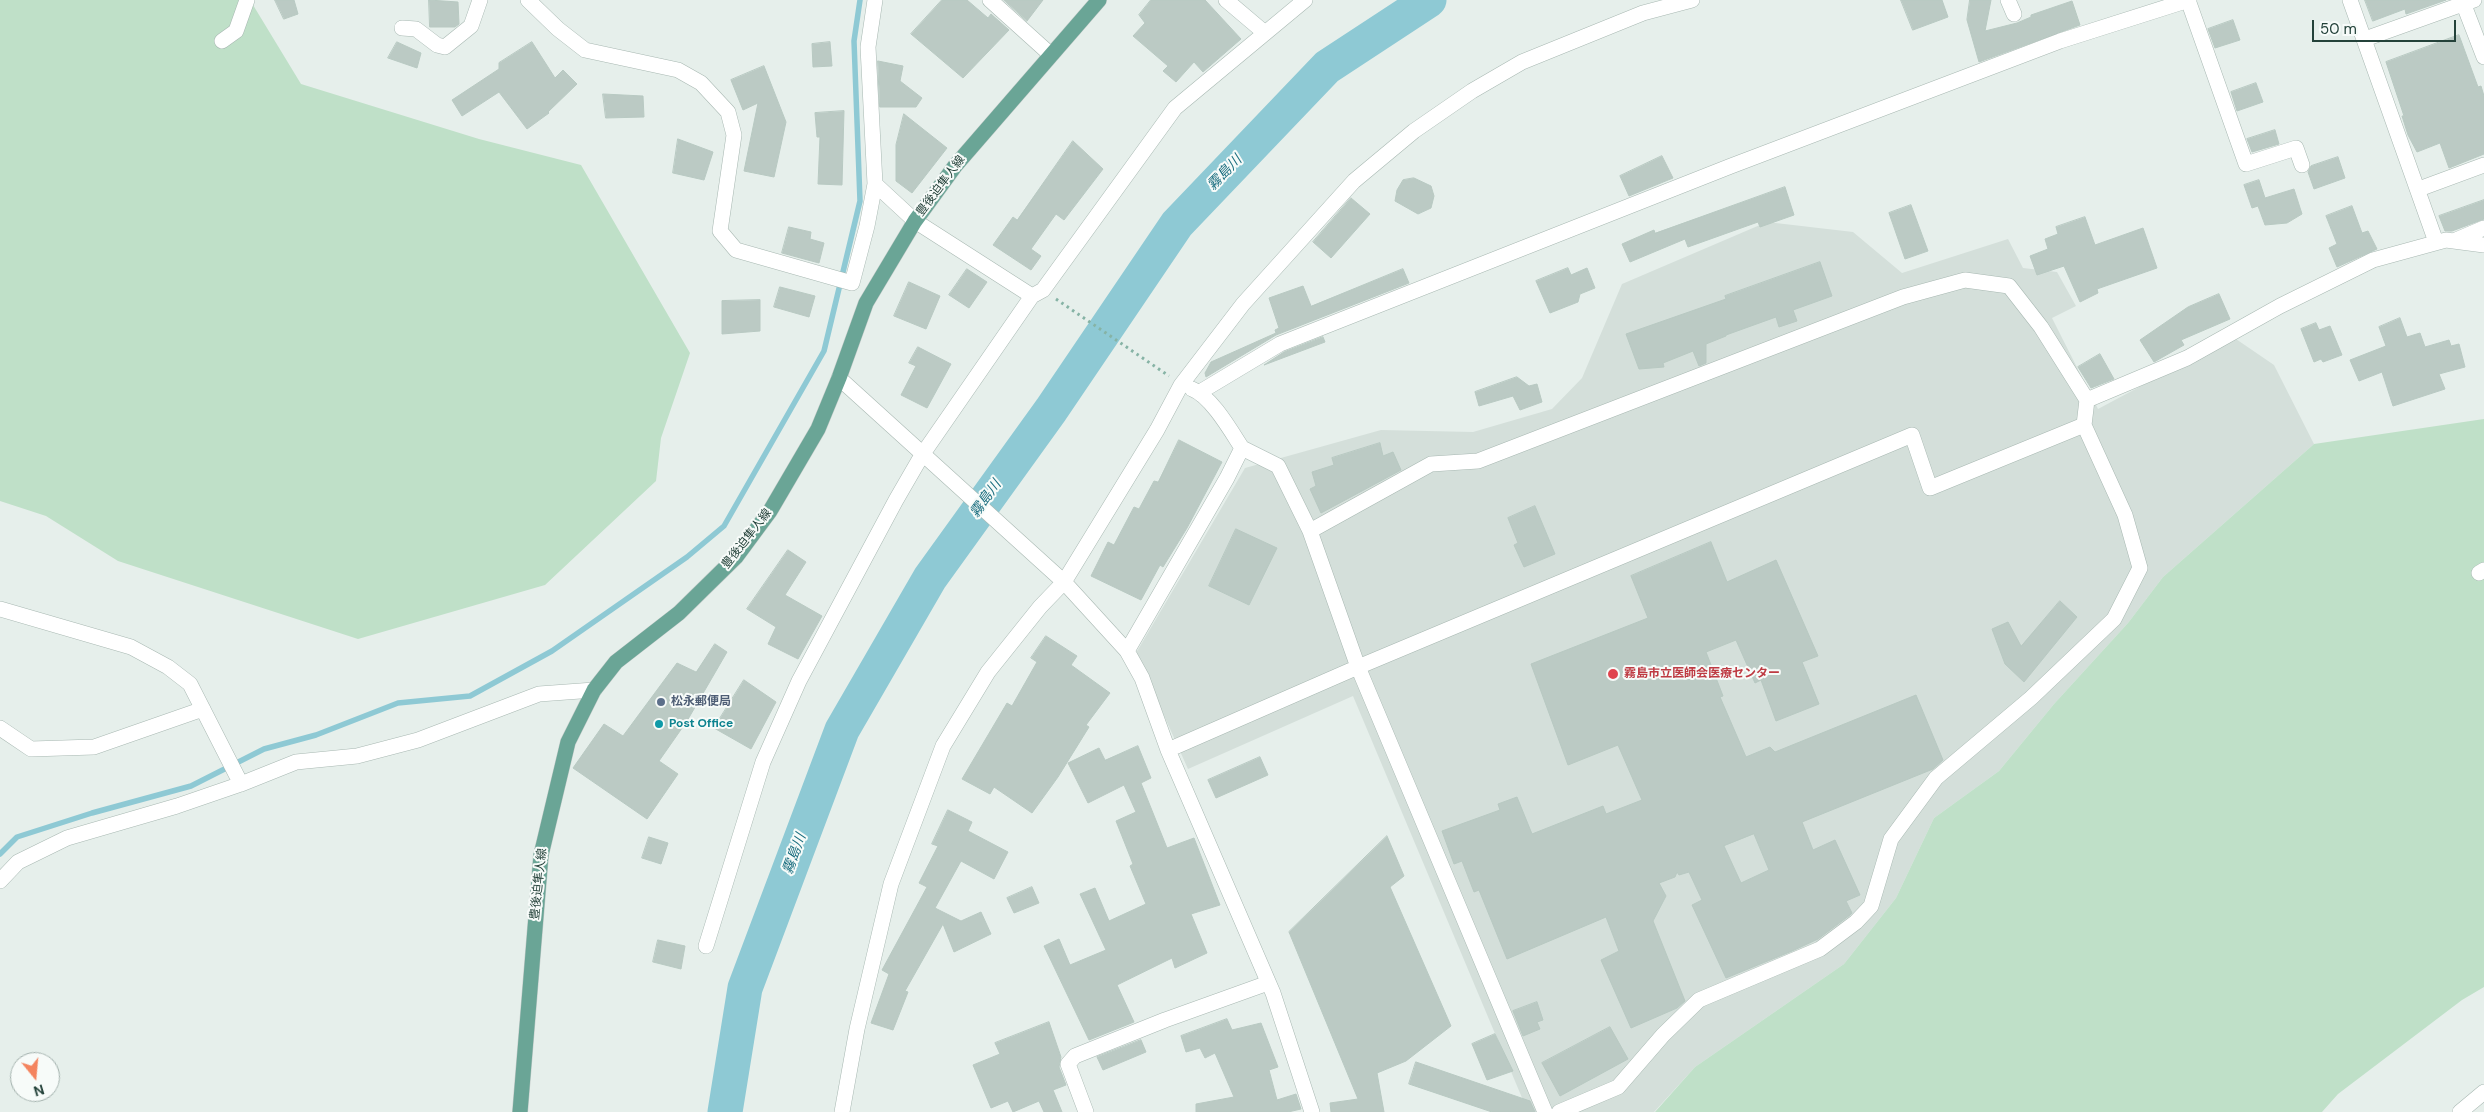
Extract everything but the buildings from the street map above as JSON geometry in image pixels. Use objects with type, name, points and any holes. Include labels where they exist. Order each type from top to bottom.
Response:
[{"type":"main road","name":"豊後迫隼人線","points":[[520,1112],[541,855],[568,742],[594,690],[616,662],[679,613],[736,556],[770,511],[813,437],[839,378],[866,303],[915,221],[955,166],[1098,0]]},
{"type":"street","points":[[222,41],[236,31],[247,0]]},
{"type":"street","points":[[402,28],[416,29],[437,45],[445,47],[471,26],[480,0]]},
{"type":"street","points":[[528,0],[558,29],[585,50],[678,70],[701,83],[728,112],[734,136],[720,231],[736,250],[852,283],[867,226],[875,184],[868,48],[876,0]]},
{"type":"street","points":[[990,0],[1051,55]]},
{"type":"street","points":[[1226,0],[1265,33]]},
{"type":"street","points":[[706,946],[763,762],[799,681],[922,455],[1038,293],[1175,108],[1305,0]]},
{"type":"street","points":[[842,1112],[857,1029],[891,884],[943,746],[988,672],[1040,607],[1064,582],[1158,430],[1182,385],[1243,304],[1354,181],[1414,131],[1472,91],[1522,62],[1643,14],[1692,0]]},
{"type":"street","points":[[1200,392],[1280,344],[1722,170],[2060,42],[2189,0],[2246,164],[2296,148],[2302,165]]},
{"type":"street","points":[[2350,0],[2436,242]]},
{"type":"street","points":[[2365,39],[2466,1],[2484,57]]},
{"type":"street","points":[[2419,190],[2484,165]]},
{"type":"street","points":[[875,184],[915,221],[1038,293]]},
{"type":"street","points":[[2456,240],[2484,228]]},
{"type":"street","points":[[2087,400],[2187,358],[2354,268],[2436,242],[2456,240],[2484,245]]},
{"type":"street","points":[[1310,531],[1431,464],[1478,461],[1903,297],[1964,280],[2009,286],[2041,327],[2087,400],[2084,425],[2125,515],[2140,568],[2114,619],[2032,698],[1936,778],[1891,839],[1871,906],[1856,922],[1820,949],[1698,1000],[1663,1035],[1618,1087],[1559,1112]]},
{"type":"street","points":[[839,378],[1064,582],[1127,651],[1142,678],[1168,750],[1268,983],[1312,1112]]},
{"type":"street","points":[[1182,385],[1200,392],[1228,425],[1242,448],[1278,466],[1310,531],[1358,667],[1545,1112]]},
{"type":"street","points":[[1168,750],[1358,667],[1912,435],[1930,488],[2084,425]]},
{"type":"street","points":[[1127,651],[1227,478],[1242,448]]},
{"type":"street","points":[[0,609],[131,647],[168,667],[190,684],[239,781]]},
{"type":"street","points":[[0,881],[18,862],[67,838],[178,806],[239,781],[296,762],[357,756],[418,740],[538,694],[594,690]]},
{"type":"street","points":[[0,728],[31,750],[94,747],[203,709]]},
{"type":"street","points":[[1086,1112],[1068,1064],[1076,1056],[1268,983]]},
{"type":"street","points":[[2460,1112],[2484,1092]]},
{"type":"path","points":[[1038,293],[1182,385]]},
{"type":"shaded area","name":"霧島市立医師会医療センター","points":[[1767,222],[1853,232],[1902,273],[2008,239],[2023,268],[2057,272],[2076,306],[2052,318],[2098,409],[2233,337],[2274,365],[2314,444],[2163,577],[2128,623],[2054,704],[1999,771],[1934,818],[1896,898],[1844,964],[1695,1067],[1654,1112],[1528,1112],[1353,696],[1188,769],[1136,653],[1245,468],[1381,430],[1473,432],[1552,409],[1582,378],[1622,284]]},
{"type":"green space","points":[[0,0],[250,0],[301,84],[479,139],[581,165],[690,353],[661,438],[656,481],[545,585],[358,639],[118,561],[46,516],[0,501]]},
{"type":"green space","points":[[2484,419],[2484,987],[2462,1000],[2338,1094],[2322,1112],[1655,1112],[1695,1067],[1844,964],[1896,898],[1934,818],[1999,771],[2054,704],[2128,623],[2163,577],[2314,444]]},
{"type":"waterway","points":[[0,854],[17,837],[92,813],[191,786],[264,749],[316,735],[398,703],[470,696],[552,651],[687,557],[724,526],[824,351],[860,201],[854,41],[860,0]]},
{"type":"waterway","name":"霧島川","points":[[725,1112],[745,988],[842,730],[930,578],[1051,410],[1177,224],[1327,67],[1429,0]]},
{"type":"place","name":"霧島市立医師会医療センター","points":[[1613,674]]},
{"type":"place","name":"松永郵便局","points":[[661,702]]},
{"type":"place","name":"Post Office","points":[[659,724]]}]
